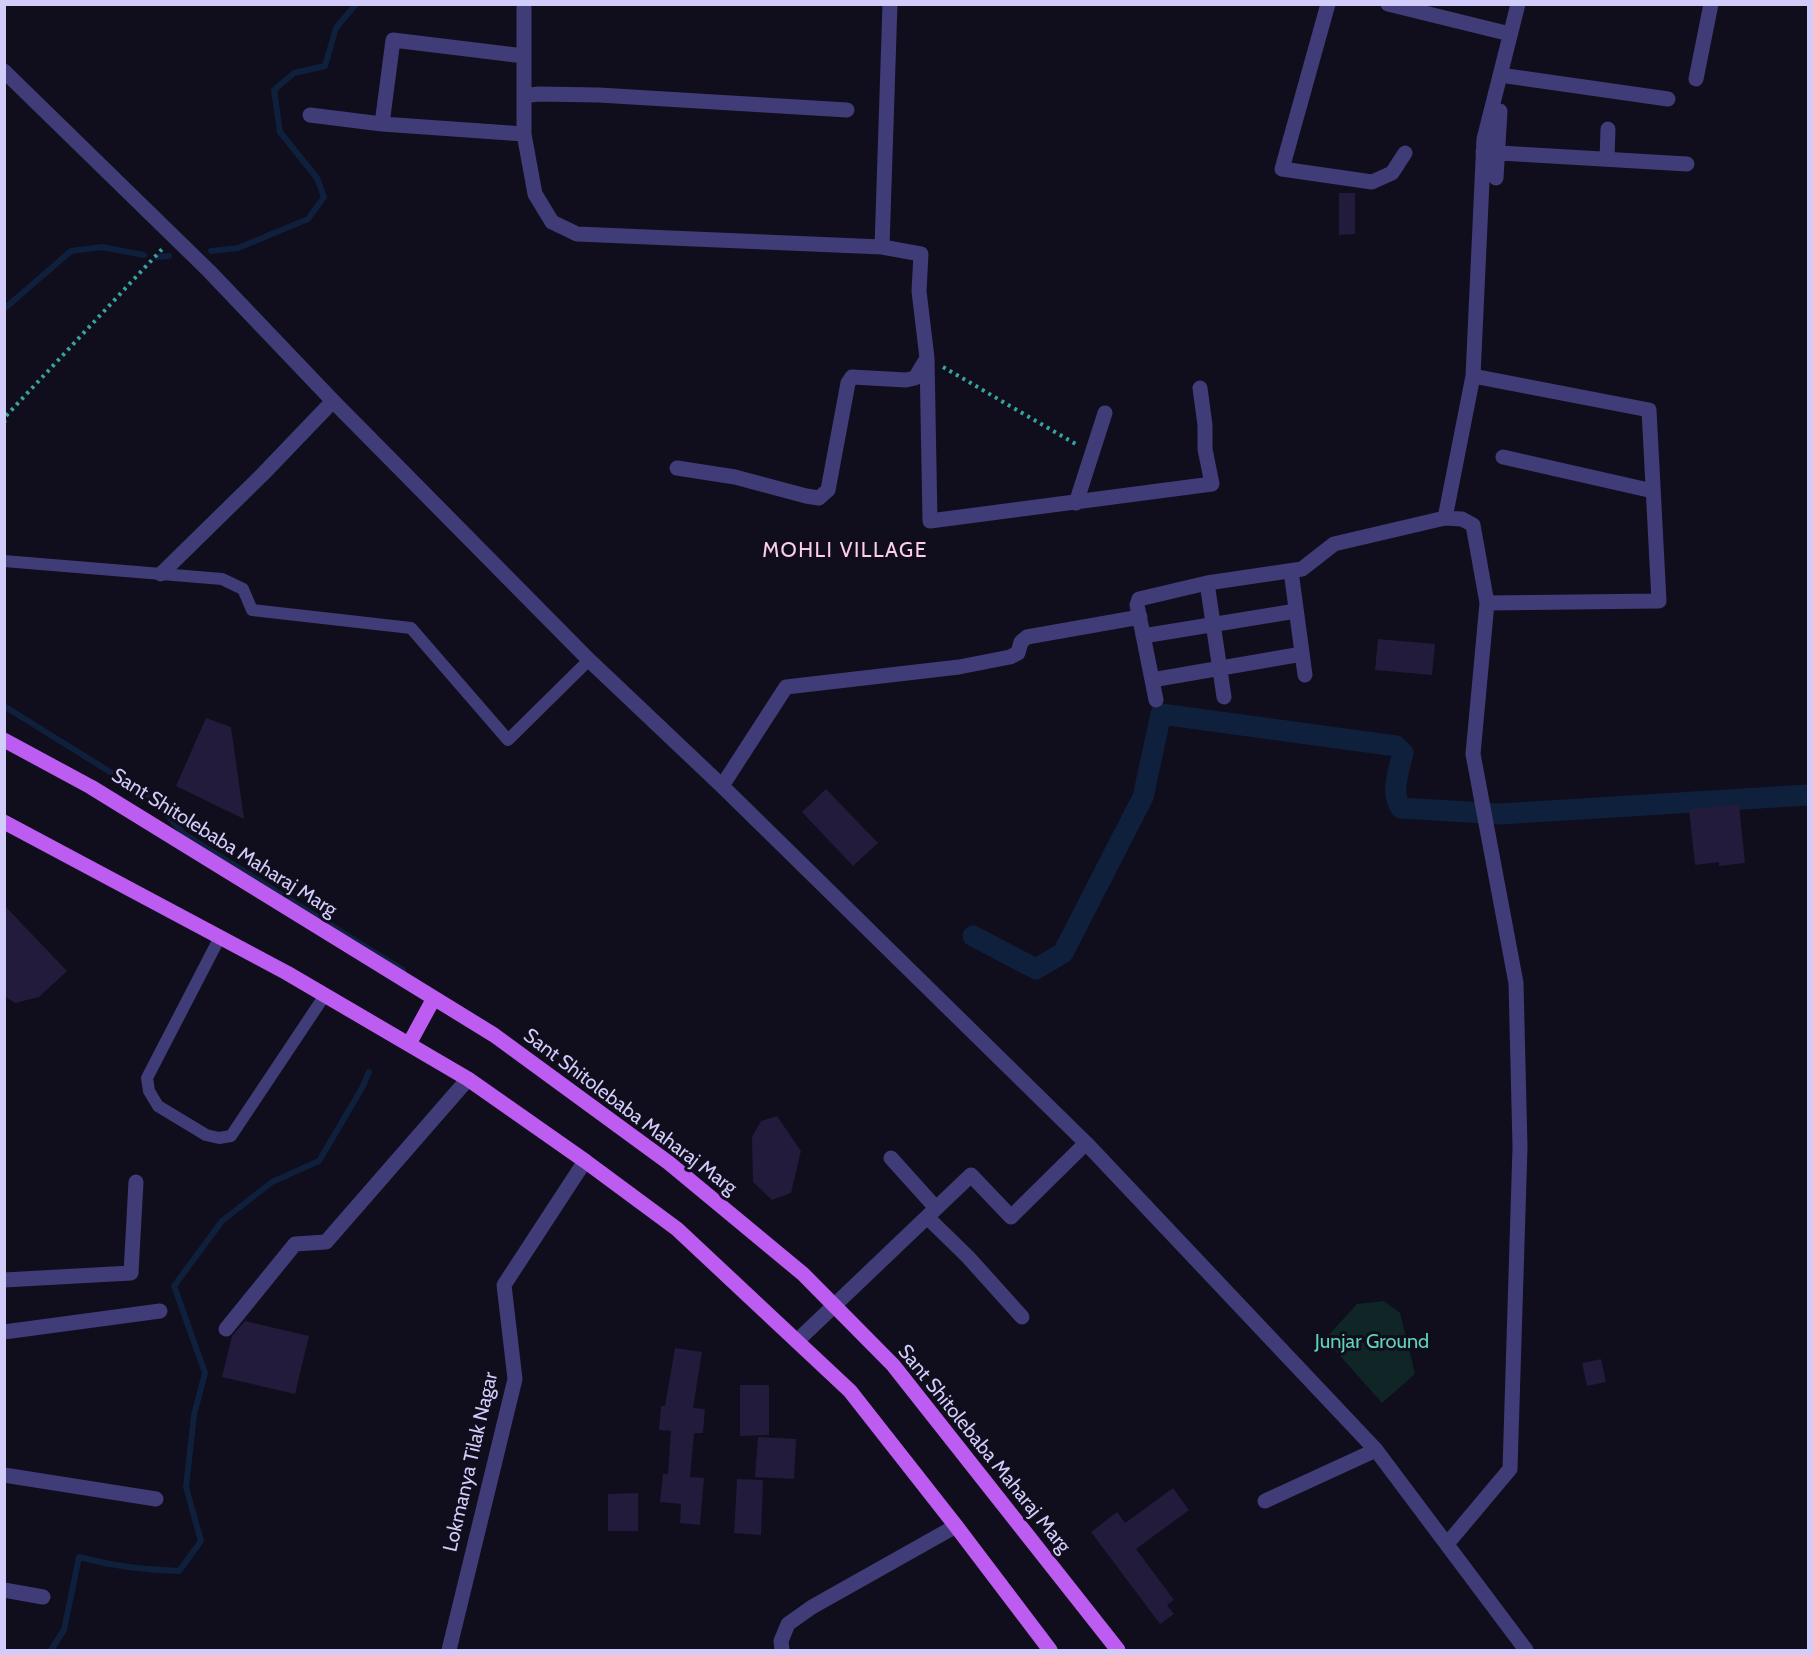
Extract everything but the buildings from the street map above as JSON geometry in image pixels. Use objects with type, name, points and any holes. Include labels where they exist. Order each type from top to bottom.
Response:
[{"type":"main road","name":"Sant Shitolebaba Maharaj Marg","points":[[4,740],[92,787],[494,1035],[669,1163],[803,1275],[893,1365],[1118,1650]]},
{"type":"main road","points":[[4,822],[325,995],[468,1079],[677,1229],[850,1391],[1050,1650]]},
{"type":"main road","points":[[409,1044],[434,998]]},
{"type":"street","points":[[524,4],[524,134],[535,194],[552,222],[577,234],[882,247],[921,254],[919,291],[927,358],[930,521],[1212,484],[1205,449],[1206,425],[1200,388]]},
{"type":"street","points":[[882,247],[890,4]]},
{"type":"street","points":[[1328,4],[1282,169],[1372,183],[1392,173],[1405,153]]},
{"type":"street","points":[[1388,4],[1510,34]]},
{"type":"street","points":[[1496,178],[1490,152],[1484,139],[1518,4]]},
{"type":"street","points":[[1696,79],[1711,4]]},
{"type":"street","points":[[382,124],[393,40],[524,56]]},
{"type":"street","points":[[4,71],[208,271],[589,660],[722,786],[1086,1143],[1376,1449],[1526,1650]]},
{"type":"street","points":[[1500,75],[1668,99]]},
{"type":"street","points":[[524,96],[538,94],[599,95],[847,110]]},
{"type":"street","points":[[1445,518],[1473,376],[1490,152],[1500,111]]},
{"type":"street","points":[[309,115],[382,124],[524,134]]},
{"type":"street","points":[[1607,159],[1608,129]]},
{"type":"street","points":[[1490,152],[1687,164]]},
{"type":"street","points":[[677,468],[735,477],[819,498],[828,490],[848,383],[852,377],[906,380],[915,378],[927,358]]},
{"type":"street","points":[[1473,376],[1649,410],[1659,601],[1487,603]]},
{"type":"street","points":[[161,574],[263,474],[333,401]]},
{"type":"street","points":[[1076,503],[1105,413]]},
{"type":"street","points":[[1503,457],[1653,491]]},
{"type":"street","points":[[1156,700],[1137,605],[1139,598],[1207,584],[1302,569],[1334,544],[1445,518],[1462,519],[1473,525],[1487,603],[1473,754],[1516,982],[1520,1147],[1510,1469],[1447,1544]]},
{"type":"street","points":[[1290,571],[1305,675]]},
{"type":"street","points":[[1207,584],[1224,698]]},
{"type":"street","points":[[1143,636],[1296,611]]},
{"type":"street","points":[[722,786],[786,687],[959,667],[1010,657],[1018,653],[1021,642],[1027,637],[1140,617]]},
{"type":"street","points":[[1152,680],[1302,654]]},
{"type":"street","points":[[226,1329],[295,1244],[326,1242],[468,1079]]},
{"type":"street","points":[[797,1341],[971,1175],[1011,1217],[1086,1143]]},
{"type":"street","points":[[891,1158],[931,1213],[1022,1317]]},
{"type":"street","name":"Lokmanya Tilak Nagar","points":[[449,1650],[515,1379],[504,1285],[585,1161]]},
{"type":"street","points":[[4,1280],[130,1273],[136,1182]]},
{"type":"street","points":[[4,1332],[160,1311]]},
{"type":"street","points":[[1265,1501],[1376,1449]]},
{"type":"street","points":[[4,1475],[156,1499]]},
{"type":"street","points":[[782,1650],[782,1641],[788,1624],[812,1607],[956,1526]]},
{"type":"street","points":[[4,1590],[43,1597]]},
{"type":"lane","points":[[4,561],[222,579],[243,590],[252,610],[411,628],[508,740],[589,660]]},
{"type":"lane","points":[[220,937],[147,1078],[149,1091],[158,1106],[206,1135],[219,1138],[231,1136],[325,995]]},
{"type":"path","points":[[4,423],[6,416],[172,238]]},
{"type":"path","points":[[927,358],[1092,453]]},
{"type":"green space","name":"Junjar Ground","points":[[1384,1301],[1400,1313],[1415,1374],[1382,1403],[1325,1339],[1357,1304]]},
{"type":"waterway","points":[[211,251],[238,248],[308,219],[324,197],[317,178],[280,132],[274,90],[294,73],[325,66],[336,28],[356,4]]},
{"type":"waterway","points":[[4,309],[71,251],[102,247],[144,255]]},
{"type":"waterway","points":[[157,257],[169,256]]},
{"type":"waterway","points":[[4,706],[152,798],[184,834],[403,970]]},
{"type":"waterway","points":[[973,936],[1036,969],[1063,953],[1143,797],[1161,714],[1396,746],[1403,753],[1396,788],[1401,808],[1500,814],[1808,795]]},
{"type":"waterway","points":[[51,1650],[64,1630],[79,1557],[128,1567],[179,1571],[201,1541],[186,1487],[194,1415],[205,1373],[174,1286],[222,1221],[272,1182],[319,1161],[369,1072]]},
{"type":"district","name":"MOHLI VILLAGE","points":[[845,551]]}]
